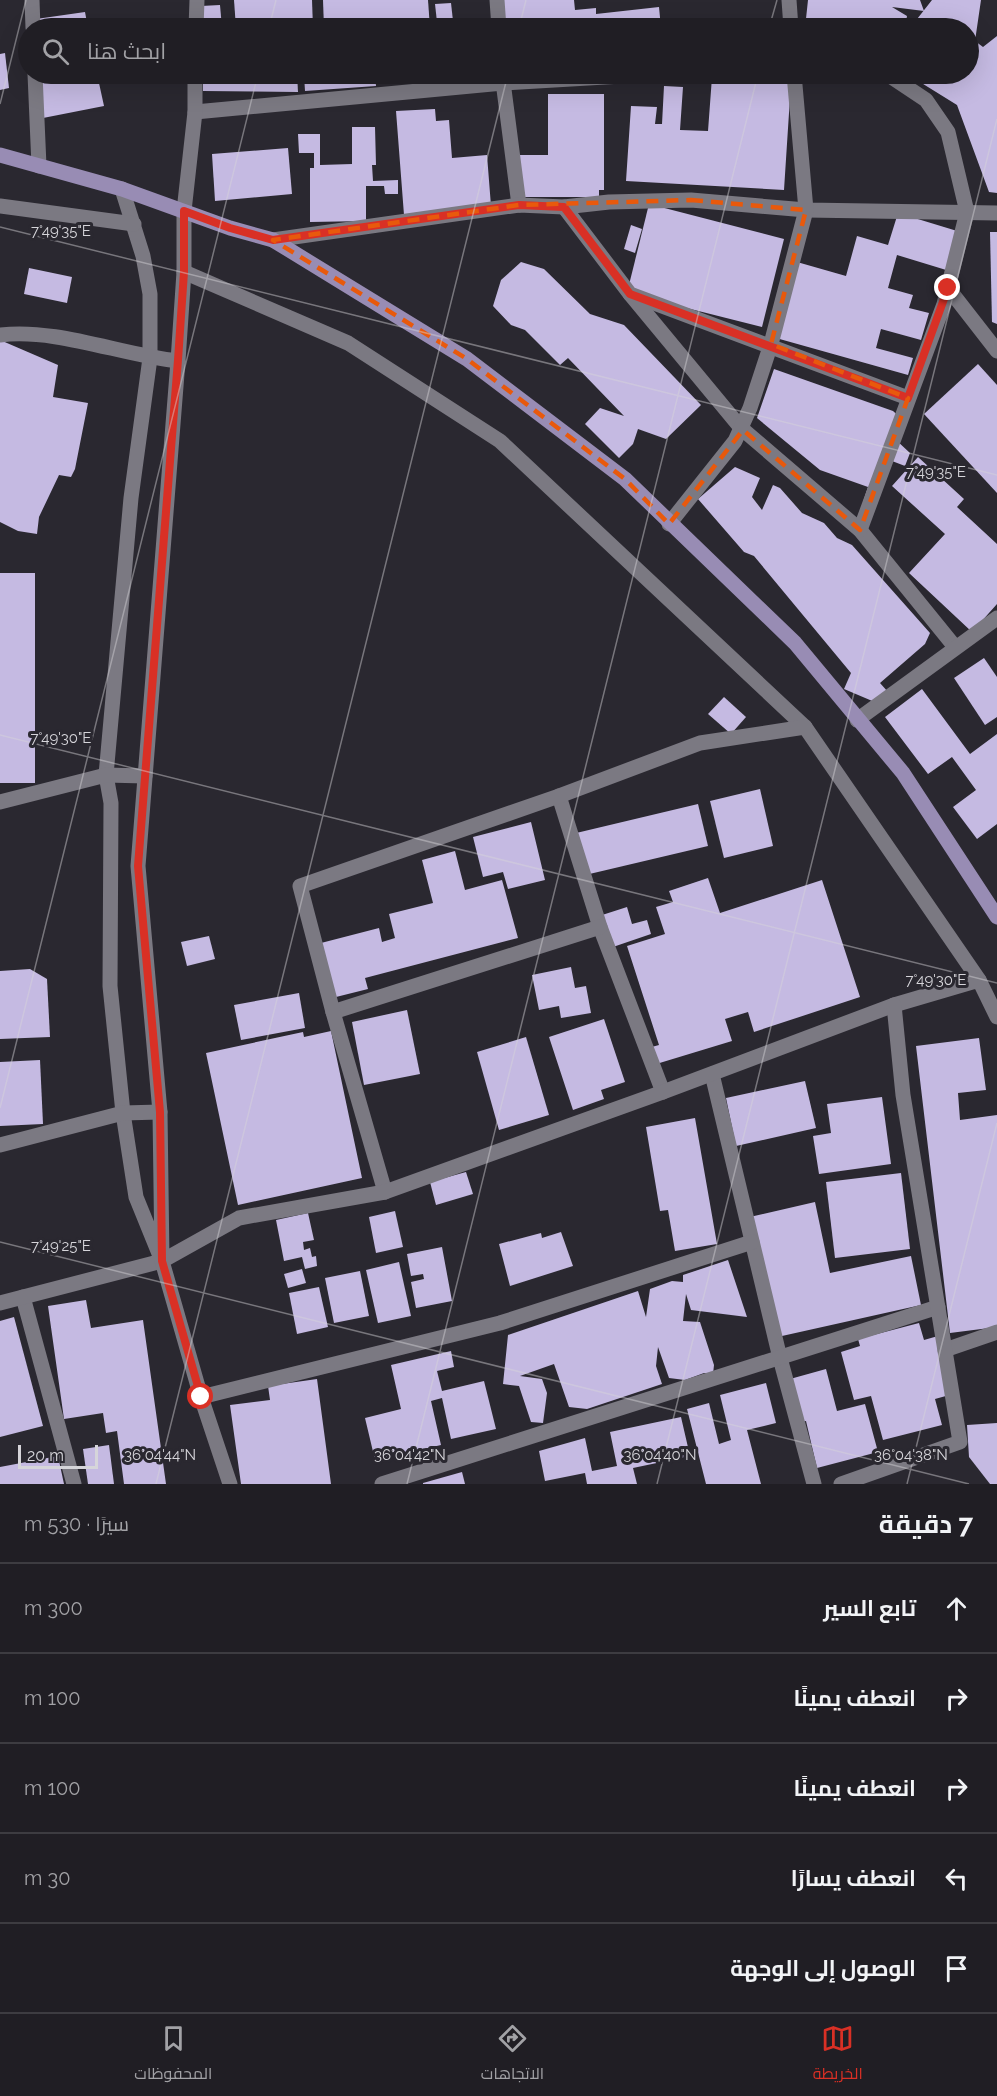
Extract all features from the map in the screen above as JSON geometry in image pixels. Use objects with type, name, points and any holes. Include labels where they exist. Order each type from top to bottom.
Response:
[{"type":"main road","points":[[0,155],[122,189],[230,228],[273,240],[467,359],[625,479],[669,524],[795,643],[903,773],[997,917]]},
{"type":"street","points":[[32,0],[33,18]]},
{"type":"street","points":[[196,18],[197,0]]},
{"type":"street","points":[[497,0],[498,18]]},
{"type":"street","points":[[789,0],[790,18]]},
{"type":"street","points":[[35,84],[39,166]]},
{"type":"street","points":[[162,1261],[160,1112],[138,866],[178,360],[184,272],[184,211],[195,112],[195,84]]},
{"type":"street","points":[[195,112],[448,84]]},
{"type":"street","points":[[503,84],[519,205]]},
{"type":"street","points":[[669,524],[735,441],[771,345],[806,210],[795,84]]},
{"type":"street","points":[[860,530],[948,288],[967,212],[948,132],[926,100],[902,84]]},
{"type":"street","points":[[122,189],[134,224],[150,294],[150,358],[132,498],[106,775],[111,803],[110,986],[123,1113],[136,1197],[162,1261],[201,1397],[230,1484]]},
{"type":"street","points":[[273,240],[519,205],[564,207],[609,202],[691,200],[806,210],[997,213]]},
{"type":"street","points":[[0,206],[134,224]]},
{"type":"street","points":[[564,207],[630,294],[741,428],[860,530],[955,647]]},
{"type":"street","points":[[184,272],[348,343],[500,441],[805,727],[979,980],[997,1017]]},
{"type":"street","points":[[948,288],[997,351]]},
{"type":"street","points":[[630,294],[908,398]]},
{"type":"street","points":[[0,335],[48,337],[150,358],[178,360]]},
{"type":"street","points":[[857,720],[997,618]]},
{"type":"street","points":[[386,1192],[333,1012],[300,886],[559,796],[700,743],[805,727]]},
{"type":"street","points":[[0,802],[106,775],[145,776]]},
{"type":"street","points":[[559,796],[600,927],[663,1092]]},
{"type":"street","points":[[333,1012],[600,927]]},
{"type":"street","points":[[0,1303],[162,1261],[239,1218],[386,1192],[712,1074],[894,1005],[979,980]]},
{"type":"street","points":[[841,1484],[960,1442],[903,1095],[894,1005]]},
{"type":"street","points":[[712,1074],[780,1358],[814,1484]]},
{"type":"street","points":[[0,1145],[123,1113],[160,1112]]},
{"type":"street","points":[[201,1397],[500,1323],[752,1242]]},
{"type":"street","points":[[23,1297],[74,1484]]},
{"type":"street","points":[[382,1484],[938,1307]]},
{"type":"street","points":[[945,1350],[997,1332]]},
{"type":"highlighted area","points":[[691,200],[806,210],[771,344],[908,398],[860,530],[743,430],[669,524],[625,479],[467,359],[273,240],[519,205]]},
{"type":"building","points":[[234,0],[312,0],[313,18],[235,18]]},
{"type":"building","points":[[323,0],[428,0],[429,18],[324,18]]},
{"type":"building","points":[[492,0],[574,0],[575,10],[596,8],[596,14],[659,7],[660,18],[494,18]]},
{"type":"building","points":[[808,0],[920,0],[924,11],[892,7],[907,16],[907,18],[806,18]]},
{"type":"building","points":[[932,0],[981,0],[978,18],[918,18]]},
{"type":"building","points":[[451,3],[453,18],[437,18],[435,4]]},
{"type":"building","points":[[220,5],[221,18],[202,18],[201,6]]},
{"type":"building","points":[[85,12],[86,18],[43,18]]},
{"type":"building","points":[[997,36],[997,193],[989,192],[957,105],[923,84],[979,84],[979,44],[983,47]]},
{"type":"building","points":[[5,53],[9,88],[0,90],[0,54]]},
{"type":"building","points":[[36,84],[99,84],[104,106],[43,118]]},
{"type":"building","points":[[203,84],[298,84],[298,92],[203,91]]},
{"type":"building","points":[[305,84],[376,84],[376,86],[305,91]]},
{"type":"building","points":[[711,84],[791,84],[784,190],[626,181],[631,106],[657,107],[655,124],[662,124],[664,86],[683,87],[680,130],[708,131]]},
{"type":"building","points":[[548,94],[604,94],[604,190],[599,190],[599,197],[520,197],[520,155],[548,155]]},
{"type":"building","points":[[435,109],[436,121],[449,120],[452,158],[487,155],[491,206],[404,215],[396,111]]},
{"type":"building","points":[[352,127],[375,127],[376,165],[372,165],[373,181],[398,180],[398,194],[385,194],[384,186],[366,186],[366,221],[310,222],[310,168],[314,168],[314,153],[299,153],[298,134],[320,134],[320,165],[352,164]]},
{"type":"building","points":[[288,148],[292,194],[215,201],[212,154]]},
{"type":"building","points":[[649,204],[784,239],[762,327],[627,293]]},
{"type":"building","points":[[898,213],[967,234],[956,273],[897,255],[888,288],[913,295],[909,308],[929,313],[921,340],[881,329],[876,348],[913,358],[908,375],[776,338],[797,262],[846,276],[857,236],[888,245]]},
{"type":"building","points":[[631,225],[642,229],[635,253],[624,249]]},
{"type":"building","points":[[990,232],[997,232],[997,324],[992,322]]},
{"type":"building","points":[[521,262],[544,269],[590,314],[624,325],[701,405],[666,439],[638,429],[633,444],[619,458],[585,424],[600,408],[624,416],[568,358],[560,365],[525,330],[511,325],[493,306],[501,280]]},
{"type":"building","points":[[29,268],[72,277],[67,303],[24,294]]},
{"type":"building","points":[[0,340],[58,365],[53,397],[88,403],[75,469],[71,477],[59,475],[39,517],[37,534],[18,531],[0,522]]},
{"type":"building","points":[[978,364],[997,385],[997,493],[924,414]]},
{"type":"building","points":[[774,369],[893,411],[903,420],[896,440],[910,453],[905,466],[892,461],[863,502],[868,487],[820,470],[757,418]]},
{"type":"building","points":[[918,457],[964,499],[957,507],[997,544],[997,604],[972,632],[909,573],[945,534],[892,486]]},
{"type":"building","points":[[735,467],[760,478],[752,497],[762,510],[773,485],[780,488],[802,513],[824,523],[837,538],[852,545],[930,633],[925,644],[880,683],[888,692],[877,703],[844,689],[851,673],[754,556],[744,552],[698,499]]},
{"type":"building","points":[[0,573],[35,573],[35,783],[0,783]]},
{"type":"building","points":[[984,658],[997,677],[997,717],[985,725],[954,678]]},
{"type":"building","points":[[922,689],[970,754],[997,734],[997,824],[977,839],[953,807],[976,790],[952,757],[928,774],[885,717]]},
{"type":"building","points":[[724,697],[746,717],[731,734],[708,714]]},
{"type":"building","points":[[760,789],[773,846],[724,858],[710,801]]},
{"type":"building","points":[[698,804],[708,846],[581,876],[572,834]]},
{"type":"building","points":[[531,822],[545,880],[508,889],[503,872],[483,877],[473,837]]},
{"type":"building","points":[[455,851],[465,890],[502,880],[518,938],[365,978],[368,989],[336,997],[321,943],[379,928],[382,942],[395,938],[389,914],[433,903],[422,860]]},
{"type":"building","points":[[708,878],[720,913],[822,880],[860,997],[754,1032],[748,1012],[725,1019],[732,1041],[653,1065],[648,1048],[659,1045],[627,946],[665,934],[656,907],[673,902],[669,891]]},
{"type":"building","points":[[627,907],[632,924],[647,920],[651,934],[610,948],[599,916]]},
{"type":"building","points":[[209,936],[215,959],[187,966],[181,942]]},
{"type":"building","points":[[571,967],[575,988],[586,986],[591,1013],[561,1018],[559,1006],[539,1010],[532,975]]},
{"type":"building","points":[[30,969],[47,979],[50,1037],[0,1039],[0,971]]},
{"type":"building","points":[[299,993],[305,1028],[241,1040],[234,1005]]},
{"type":"building","points":[[407,1010],[420,1074],[364,1085],[352,1022]]},
{"type":"building","points":[[604,1019],[625,1082],[601,1090],[604,1099],[573,1110],[549,1037]]},
{"type":"building","points":[[331,1031],[362,1178],[238,1205],[206,1053],[303,1032],[304,1037]]},
{"type":"building","points":[[526,1037],[549,1115],[499,1130],[477,1052]]},
{"type":"building","points":[[979,1038],[986,1090],[958,1093],[960,1120],[997,1115],[997,1327],[950,1333],[916,1046]]},
{"type":"building","points":[[40,1060],[43,1124],[0,1126],[0,1062]]},
{"type":"building","points":[[805,1081],[816,1128],[736,1146],[726,1098]]},
{"type":"building","points":[[882,1097],[891,1164],[819,1174],[813,1136],[831,1133],[827,1104]]},
{"type":"building","points":[[695,1118],[717,1244],[675,1251],[668,1210],[660,1211],[646,1127]]},
{"type":"building","points":[[466,1172],[473,1194],[436,1205],[430,1182]]},
{"type":"building","points":[[901,1173],[910,1249],[835,1258],[826,1182]]},
{"type":"building","points":[[815,1202],[830,1273],[911,1256],[921,1305],[773,1338],[741,1219]]},
{"type":"building","points":[[395,1211],[403,1247],[376,1253],[369,1217]]},
{"type":"building","points":[[308,1213],[314,1240],[303,1242],[304,1250],[310,1248],[312,1257],[316,1256],[317,1266],[305,1269],[302,1257],[284,1261],[276,1220]]},
{"type":"building","points":[[561,1232],[573,1266],[510,1286],[499,1244],[541,1233],[542,1238]]},
{"type":"building","points":[[442,1247],[452,1301],[416,1308],[411,1282],[424,1279],[423,1274],[411,1276],[407,1254]]},
{"type":"building","points":[[728,1260],[747,1317],[691,1310],[686,1294],[683,1321],[700,1322],[714,1365],[713,1374],[704,1373],[685,1380],[669,1378],[658,1347],[656,1366],[662,1384],[587,1409],[569,1407],[554,1364],[520,1376],[542,1379],[547,1393],[543,1423],[531,1422],[519,1386],[503,1384],[508,1335],[638,1291],[646,1317],[650,1289],[672,1281],[683,1282],[683,1275]]},
{"type":"building","points":[[399,1262],[411,1316],[378,1323],[366,1270]]},
{"type":"building","points":[[302,1269],[306,1283],[288,1288],[284,1274]]},
{"type":"building","points":[[360,1271],[369,1316],[334,1323],[325,1278]]},
{"type":"building","points":[[319,1287],[328,1327],[297,1334],[289,1293]]},
{"type":"building","points":[[86,1300],[91,1328],[143,1320],[166,1484],[124,1484],[117,1431],[106,1433],[103,1413],[64,1419],[48,1306]]},
{"type":"building","points":[[14,1317],[43,1426],[0,1437],[0,1321]]},
{"type":"building","points":[[919,1323],[924,1340],[938,1336],[953,1394],[935,1399],[942,1425],[883,1440],[871,1396],[854,1400],[841,1352],[860,1346],[858,1339]]},
{"type":"building","points":[[451,1351],[454,1367],[437,1371],[442,1391],[484,1381],[496,1429],[451,1439],[442,1398],[431,1401],[441,1445],[375,1460],[365,1418],[401,1409],[391,1365]]},
{"type":"building","points":[[826,1369],[837,1411],[865,1404],[878,1452],[817,1468],[806,1421],[801,1422],[790,1379]]},
{"type":"building","points":[[317,1379],[331,1484],[241,1484],[230,1405],[270,1400],[268,1386]]},
{"type":"building","points":[[766,1383],[776,1423],[747,1430],[761,1484],[706,1484],[687,1409],[709,1403],[719,1444],[731,1440],[720,1395]]},
{"type":"building","points":[[681,1417],[690,1456],[633,1468],[637,1484],[587,1484],[585,1473],[545,1481],[539,1451],[585,1438],[592,1471],[617,1466],[610,1432]]},
{"type":"building","points":[[997,1423],[997,1484],[990,1484],[969,1457],[967,1425]]},
{"type":"building","points":[[109,1445],[114,1484],[88,1484],[83,1449]]},
{"type":"building","points":[[58,1456],[64,1484],[0,1484],[0,1467]]},
{"type":"building","points":[[462,1472],[465,1484],[423,1484],[423,1483]]},
{"type":"route","points":[[201,1397],[162,1261],[160,1112],[138,866],[178,360],[184,272],[184,211],[230,228],[273,240],[519,205],[564,207],[630,294],[908,398],[948,288]]}]
